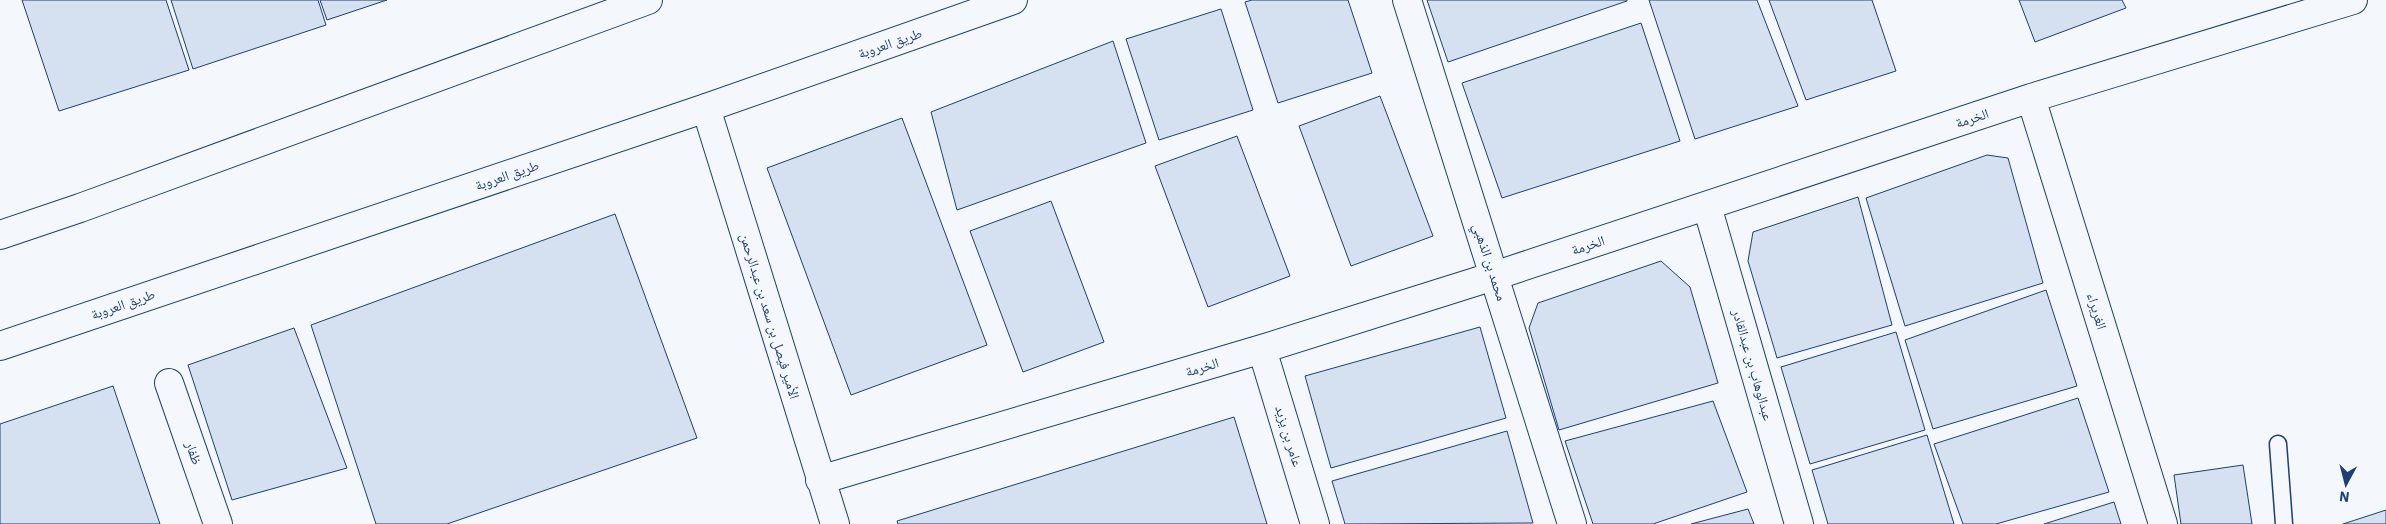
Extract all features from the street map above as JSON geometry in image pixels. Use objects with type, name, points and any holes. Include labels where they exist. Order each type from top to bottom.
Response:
[{"type":"street","points":[[0,235],[80,208],[648,0]]},
{"type":"street","name":"طريق العروبة","points":[[0,346],[706,108],[1013,0]]},
{"type":"street","name":"محمد بن الذهبي","points":[[1406,0],[1572,524]]},
{"type":"street","name":"الخرمة","points":[[820,480],[1262,349],[1494,276],[2032,98],[2353,0]]},
{"type":"street","name":"الغريراء","points":[[2032,98],[2164,524]]},
{"type":"street","name":"الأمير فيصل بن سعد بن عبدالرحمن","points":[[706,108],[835,524]]},
{"type":"street","name":"عبدالوهاب بن عبدالقادر","points":[[1706,206],[1799,524]]},
{"type":"street","name":"عامر بن يزيد","points":[[1262,349],[1315,524]]},
{"type":"street","name":"ظفار","points":[[169,382],[218,524]]},
{"type":"lane","points":[[2278,444],[2284,524]]},
{"type":"building","points":[[22,0],[166,0],[189,70],[59,111]]},
{"type":"building","points":[[171,0],[318,0],[326,25],[193,69]]},
{"type":"building","points":[[320,0],[387,0],[327,20]]},
{"type":"building","points":[[1252,0],[1348,0],[1372,73],[1278,103],[1245,2]]},
{"type":"building","points":[[1427,0],[1627,0],[1627,1],[1448,62]]},
{"type":"building","points":[[1649,0],[1757,0],[1798,106],[1695,139]]},
{"type":"building","points":[[1769,0],[1872,0],[1896,71],[1806,100]]},
{"type":"building","points":[[2019,0],[2122,0],[2126,8],[2035,42]]},
{"type":"building","points":[[1221,9],[1253,110],[1159,140],[1126,39]]},
{"type":"building","points":[[1641,23],[1680,141],[1502,198],[1462,83]]},
{"type":"building","points":[[1113,41],[1146,143],[957,210],[931,112]]},
{"type":"building","points":[[1380,96],[1433,236],[1351,266],[1299,126]]},
{"type":"building","points":[[902,118],[987,345],[851,395],[767,168]]},
{"type":"building","points":[[1237,136],[1290,276],[1208,307],[1155,166]]},
{"type":"building","points":[[1987,155],[2008,158],[2043,283],[1905,326],[1866,198]]},
{"type":"building","points":[[1858,197],[1892,325],[1777,358],[1748,261],[1753,232]]},
{"type":"building","points":[[1051,201],[1104,342],[1023,372],[970,231]]},
{"type":"building","points":[[615,214],[697,438],[447,524],[376,524],[311,325]]},
{"type":"building","points":[[1661,261],[1690,287],[1718,383],[1559,430],[1529,328],[1538,303]]},
{"type":"building","points":[[2046,290],[2077,386],[1933,429],[1905,340]]},
{"type":"building","points":[[1480,327],[1506,418],[1331,468],[1305,376]]},
{"type":"building","points":[[294,328],[347,468],[232,500],[188,365]]},
{"type":"building","points":[[1896,332],[1925,430],[1810,464],[1781,367]]},
{"type":"building","points":[[113,386],[160,524],[0,524],[0,424]]},
{"type":"building","points":[[2078,398],[2109,492],[1996,524],[1963,524],[1934,444]]},
{"type":"building","points":[[1713,401],[1747,492],[1653,524],[1593,524],[1565,441]]},
{"type":"building","points":[[1234,417],[1267,524],[898,524],[897,521]]},
{"type":"building","points":[[1507,431],[1533,523],[1345,524],[1332,481]]},
{"type":"building","points":[[1927,435],[1954,524],[1828,524],[1812,470]]},
{"type":"building","points":[[2243,465],[2252,524],[2181,524],[2174,475]]},
{"type":"building","points":[[2114,502],[2121,524],[2044,524]]},
{"type":"building","points":[[1748,509],[1754,524],[1691,524]]},
{"type":"building","points":[[2386,510],[2386,524],[2343,524]]}]
